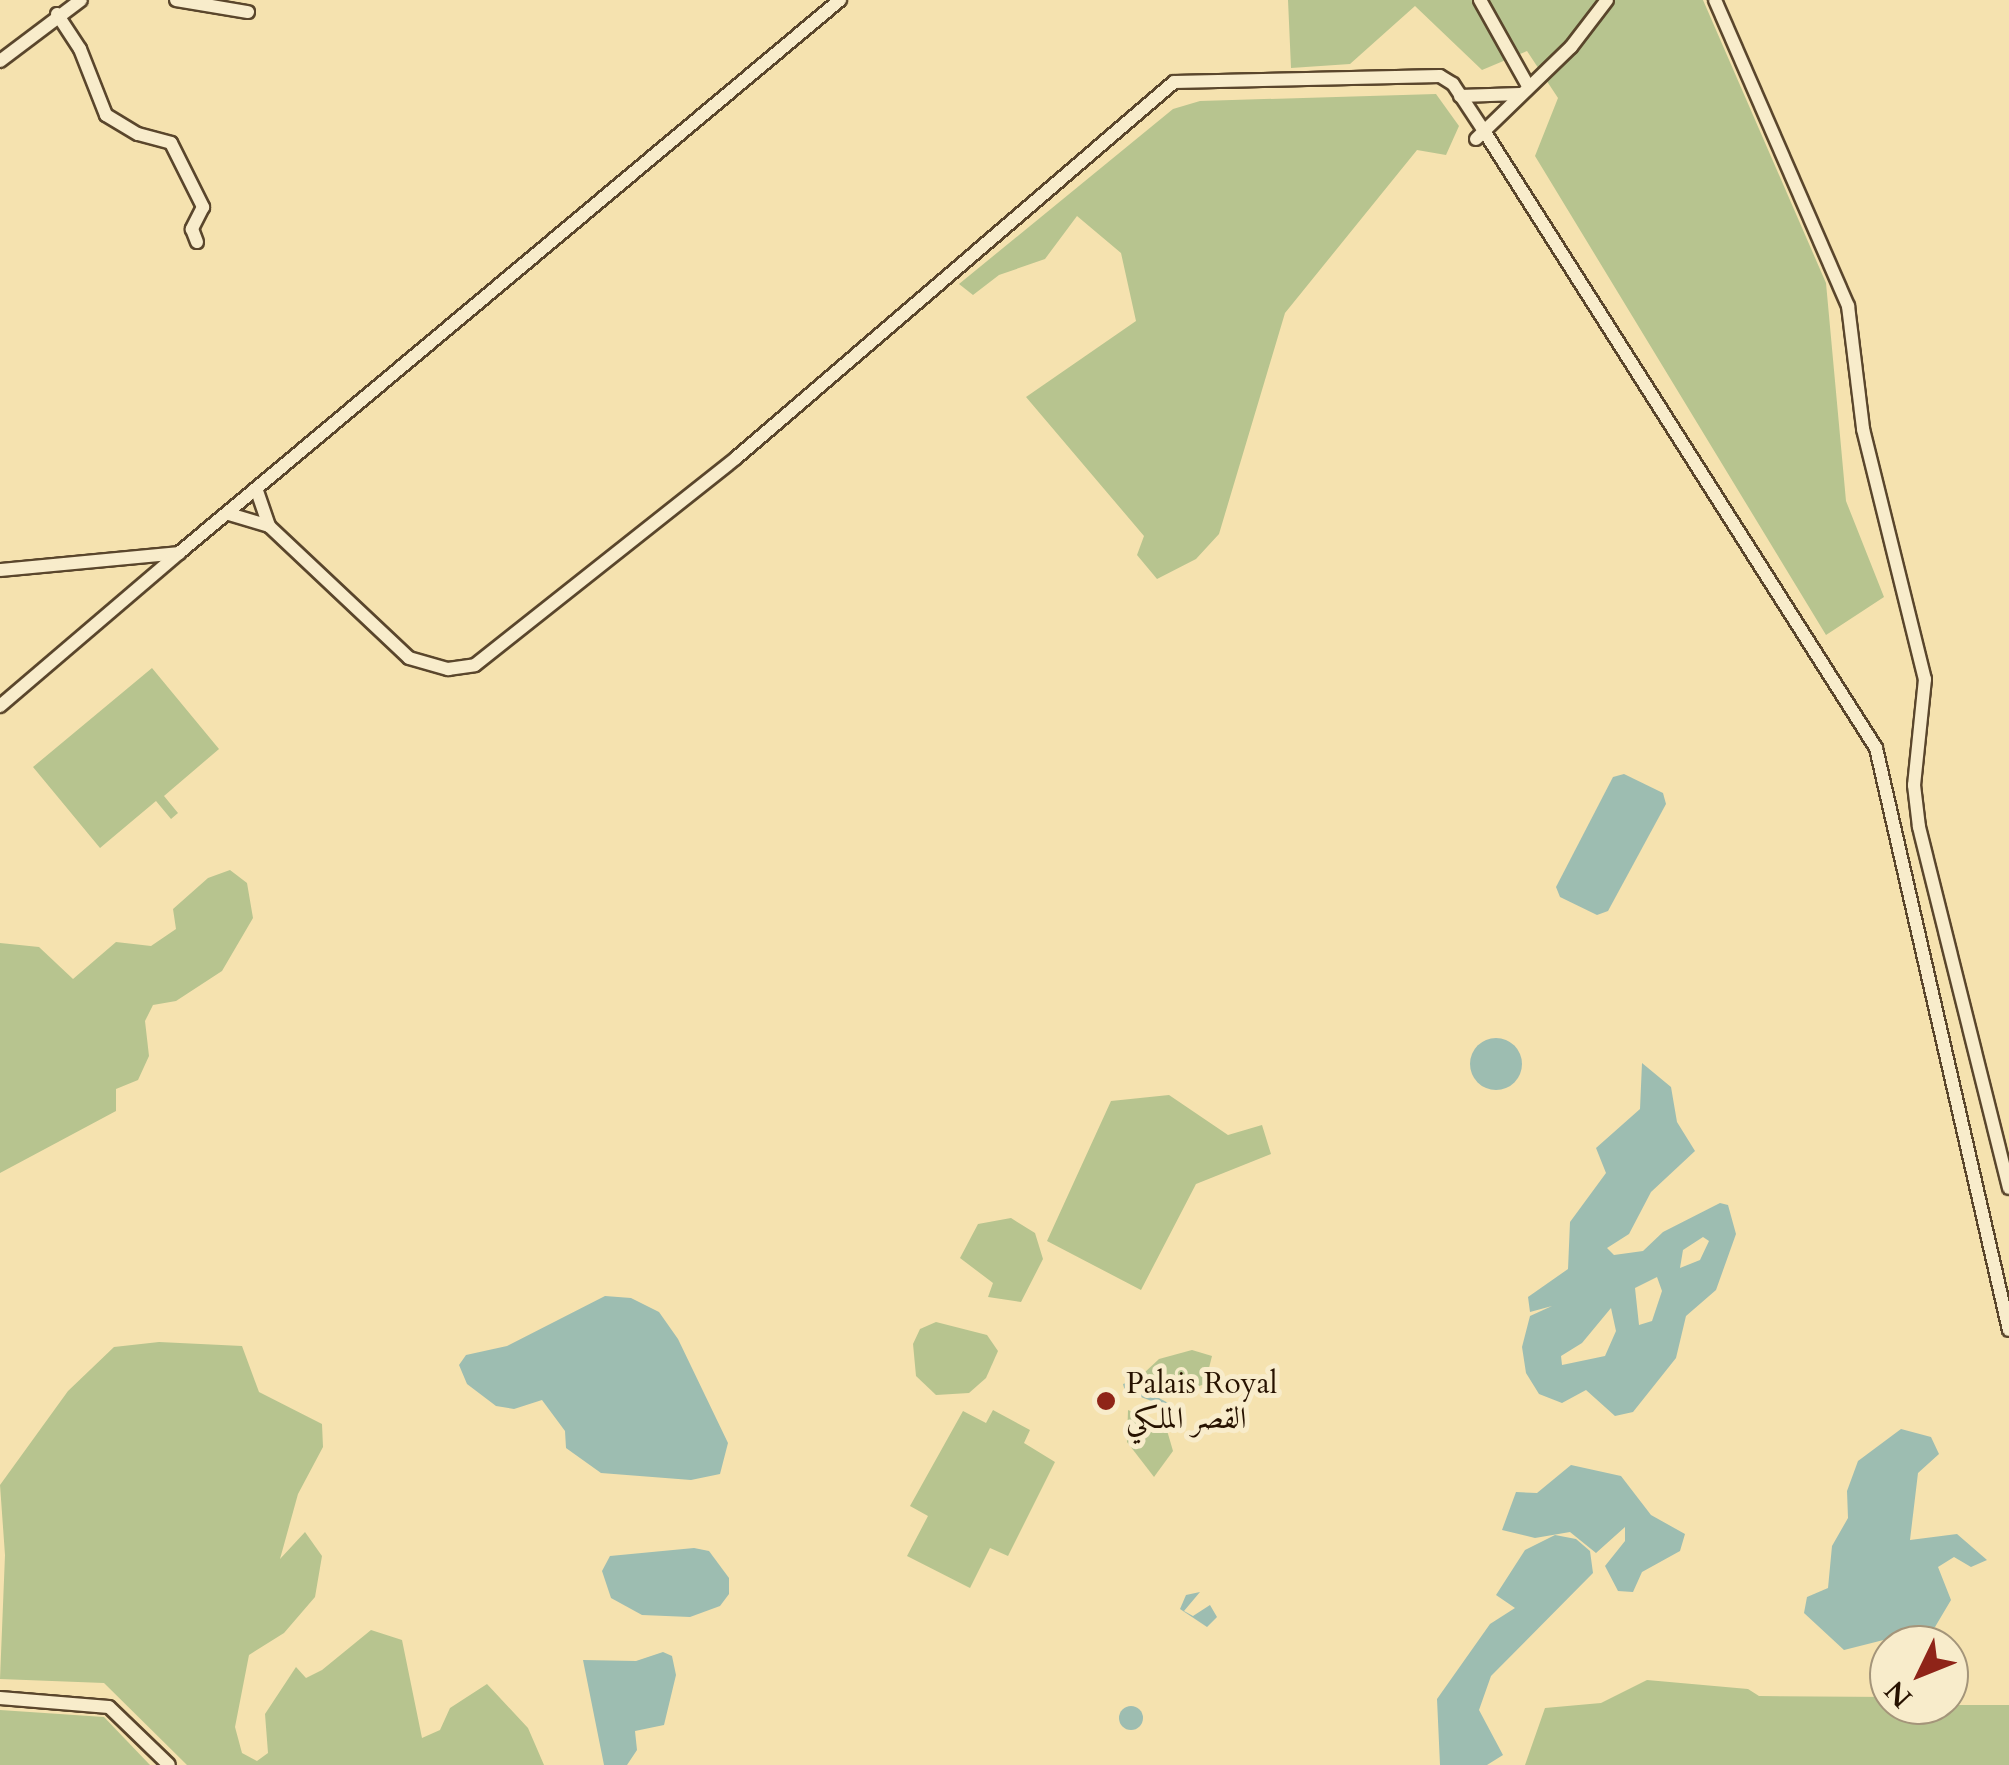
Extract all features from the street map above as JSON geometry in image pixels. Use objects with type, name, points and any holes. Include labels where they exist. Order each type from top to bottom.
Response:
[{"type":"street","points":[[0,61],[57,14],[81,0]]},
{"type":"street","points":[[176,0],[248,12]]},
{"type":"street","points":[[0,706],[840,0]]},
{"type":"street","points":[[1480,0],[1524,90]]},
{"type":"street","points":[[1480,135],[1606,0]]},
{"type":"street","points":[[1715,0],[1848,306],[1863,430],[1925,679],[1913,797],[2009,1188]]},
{"type":"street","points":[[57,14],[80,49],[106,115],[138,134],[172,143],[203,207],[192,229],[197,242]]},
{"type":"street","points":[[229,514],[269,526],[409,658],[448,670],[474,665],[736,458],[1174,82],[1429,75],[1447,80],[1876,748],[2009,1330]]},
{"type":"street","points":[[1460,96],[1524,90]]},
{"type":"street","points":[[257,491],[269,526]]},
{"type":"street","points":[[0,570],[180,553]]},
{"type":"street","points":[[0,1698],[108,1707],[168,1765]]},
{"type":"green space","points":[[1288,0],[1703,0],[1826,283],[1846,501],[1884,597],[1826,635],[1535,156],[1558,98],[1527,51],[1482,70],[1415,6],[1350,64],[1291,68]]},
{"type":"green space","points":[[1436,94],[1459,126],[1446,155],[1417,150],[1285,313],[1219,534],[1196,559],[1157,579],[1137,555],[1144,536],[1026,397],[1136,321],[1121,253],[1077,216],[1045,259],[999,275],[973,295],[959,284],[1173,109],[1200,101]]},
{"type":"green space","points":[[152,668],[219,749],[164,796],[178,813],[171,819],[156,801],[100,848],[33,767]]},
{"type":"green space","points":[[230,870],[247,883],[253,918],[222,971],[176,1001],[153,1005],[145,1021],[149,1056],[138,1080],[116,1089],[116,1111],[0,1173],[0,943],[39,947],[73,979],[116,942],[151,946],[176,929],[173,909],[208,878]]},
{"type":"green space","points":[[1169,1095],[1228,1135],[1262,1125],[1271,1154],[1196,1184],[1141,1290],[1047,1241],[1111,1101]]},
{"type":"green space","points":[[1011,1218],[1035,1233],[1043,1259],[1021,1302],[988,1297],[993,1283],[960,1258],[978,1224]]},
{"type":"green space","points":[[936,1322],[987,1335],[998,1351],[986,1378],[969,1393],[936,1395],[916,1376],[913,1344],[920,1329]]},
{"type":"green space","points":[[159,1342],[242,1346],[259,1392],[322,1424],[323,1447],[298,1494],[280,1559],[305,1532],[322,1556],[315,1597],[284,1633],[249,1655],[235,1727],[242,1753],[257,1761],[268,1753],[265,1714],[296,1667],[306,1678],[322,1670],[371,1630],[402,1640],[422,1738],[440,1730],[450,1708],[487,1684],[528,1728],[544,1765],[187,1765],[104,1683],[0,1679],[5,1555],[0,1485],[68,1391],[114,1347]]},
{"type":"green space","points":[[1192,1350],[1212,1356],[1205,1384],[1181,1392],[1143,1374],[1159,1359]]},
{"type":"green space","points":[[993,1410],[1030,1430],[1024,1443],[1055,1462],[1008,1556],[990,1548],[970,1588],[907,1556],[928,1516],[910,1506],[963,1411],[986,1423]]},
{"type":"green space","points":[[1128,1410],[1166,1427],[1173,1451],[1154,1477],[1127,1442]]},
{"type":"green space","points":[[1647,1680],[1748,1689],[1759,1696],[1869,1697],[1869,1725],[1969,1725],[1969,1705],[2009,1705],[2009,1765],[1525,1765],[1545,1708],[1601,1703]]},
{"type":"green space","points":[[0,1710],[104,1717],[150,1765],[0,1765]]},
{"type":"shaded area","points":[[1624,774],[1663,793],[1666,804],[1608,911],[1597,915],[1560,897],[1556,887],[1613,777]]},
{"type":"shaded area","points":[[1496,1038],[1514,1046],[1522,1064],[1514,1082],[1496,1090],[1478,1082],[1470,1064],[1478,1046]]},
{"type":"shaded area","points":[[1642,1063],[1671,1087],[1677,1122],[1695,1151],[1651,1192],[1629,1234],[1607,1248],[1614,1255],[1643,1251],[1663,1232],[1720,1203],[1728,1205],[1736,1234],[1716,1290],[1686,1316],[1676,1358],[1633,1412],[1615,1416],[1586,1390],[1562,1403],[1539,1394],[1526,1373],[1522,1347],[1530,1316],[1552,1306],[1530,1312],[1528,1297],[1568,1269],[1570,1222],[1606,1173],[1596,1148],[1640,1109]],"holes":[[[1703,1237],[1709,1241],[1700,1260],[1680,1268],[1683,1250]],[[1657,1277],[1662,1291],[1652,1321],[1639,1325],[1635,1288]],[[1611,1308],[1616,1331],[1605,1356],[1562,1365],[1561,1356],[1582,1343]]]},
{"type":"shaded area","points":[[605,1296],[631,1298],[659,1312],[678,1339],[728,1443],[720,1474],[691,1480],[601,1473],[566,1448],[565,1431],[542,1400],[514,1409],[496,1406],[467,1384],[459,1365],[466,1355],[507,1346]]},
{"type":"shaded area","points":[[1129,1382],[1186,1414],[1125,1391],[1123,1384]]},
{"type":"shaded area","points":[[1901,1429],[1931,1437],[1939,1454],[1918,1473],[1910,1540],[1957,1534],[1987,1560],[1971,1567],[1954,1557],[1938,1567],[1951,1600],[1936,1625],[1869,1625],[1869,1644],[1844,1650],[1804,1613],[1807,1597],[1828,1588],[1832,1546],[1848,1518],[1847,1491],[1858,1461]]},
{"type":"shaded area","points":[[1571,1465],[1621,1476],[1651,1515],[1685,1534],[1680,1551],[1642,1572],[1633,1592],[1618,1591],[1605,1566],[1625,1541],[1625,1527],[1596,1553],[1570,1532],[1535,1538],[1502,1530],[1516,1492],[1537,1493]]},
{"type":"shaded area","points":[[1555,1535],[1576,1539],[1590,1551],[1593,1573],[1491,1676],[1479,1710],[1503,1755],[1487,1765],[1440,1765],[1437,1699],[1490,1624],[1515,1608],[1496,1595],[1525,1550]]},
{"type":"shaded area","points":[[694,1548],[709,1551],[729,1578],[729,1594],[720,1606],[690,1617],[642,1615],[611,1598],[602,1571],[610,1556]]},
{"type":"shaded area","points":[[1200,1592],[1184,1611],[1193,1616],[1210,1605],[1217,1617],[1207,1627],[1180,1609],[1186,1595]]},
{"type":"shaded area","points":[[663,1652],[672,1656],[676,1675],[664,1725],[635,1731],[637,1750],[627,1765],[604,1765],[583,1660],[636,1661]]},
{"type":"shaded area","points":[[1131,1706],[1140,1709],[1140,1727],[1131,1730],[1122,1727],[1119,1718],[1122,1709]]},
{"type":"place","name":"Palais Royal القصر الملكي","points":[[1106,1401]]}]
